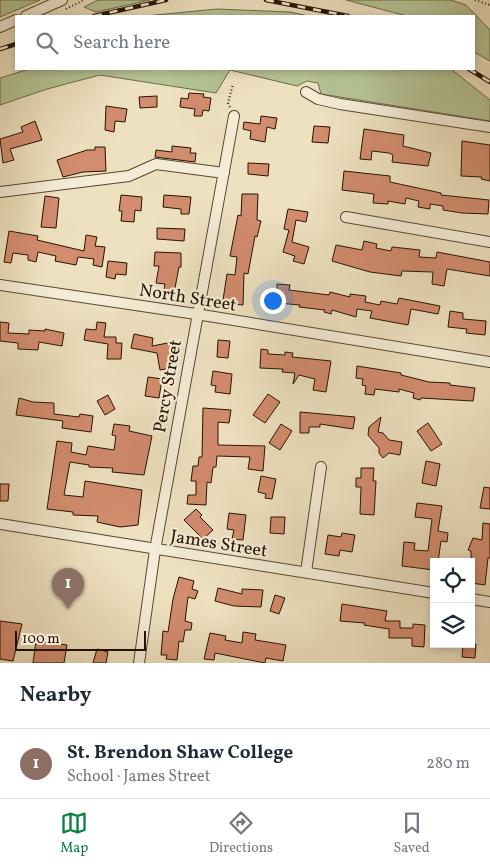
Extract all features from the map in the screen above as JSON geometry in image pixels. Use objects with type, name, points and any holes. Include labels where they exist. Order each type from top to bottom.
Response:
[{"type":"street","points":[[28,15],[62,0]]},
{"type":"street","points":[[0,27],[15,20]]},
{"type":"street","points":[[306,92],[318,99],[340,104],[490,127]]},
{"type":"street","name":"Percy Street","points":[[138,663],[155,550],[196,314],[234,116]]},
{"type":"street","points":[[0,192],[129,176],[156,164],[224,173]]},
{"type":"street","points":[[346,217],[490,242]]},
{"type":"street","name":"North Street","points":[[0,285],[196,314],[490,362]]},
{"type":"street","points":[[306,572],[321,468]]},
{"type":"street","name":"James Street","points":[[0,524],[430,592]]},
{"type":"street","points":[[475,600],[490,602]]},
{"type":"path","points":[[475,0],[490,5]]},
{"type":"path","points":[[233,84],[228,103],[234,116]]},
{"type":"green space","points":[[0,0],[40,0],[0,17]]},
{"type":"green space","points":[[98,0],[150,0],[96,12],[84,7]]},
{"type":"green space","points":[[346,0],[451,0],[466,5],[490,30],[490,61],[475,53],[475,15],[403,15]]},
{"type":"green space","points":[[217,9],[290,12],[304,15],[155,15]]},
{"type":"green space","points":[[26,70],[230,70],[216,93],[100,75],[47,89],[0,105],[0,78]]},
{"type":"green space","points":[[230,70],[452,70],[490,100],[490,121],[321,94],[318,83],[307,81],[297,86]]},
{"type":"building","points":[[189,93],[204,94],[203,97],[211,98],[209,111],[203,110],[202,116],[194,116],[195,109],[180,107],[181,98],[188,99]]},
{"type":"building","points":[[157,96],[157,107],[140,108],[139,97]]},
{"type":"building","points":[[106,106],[127,109],[125,122],[115,121],[114,132],[105,130]]},
{"type":"building","points":[[261,116],[277,118],[275,129],[267,127],[265,142],[250,139],[251,131],[243,129],[244,122],[260,124]]},
{"type":"building","points":[[35,121],[42,140],[10,149],[14,160],[3,163],[0,139],[23,132],[21,127]]},
{"type":"building","points":[[314,126],[330,127],[328,143],[312,142]]},
{"type":"building","points":[[364,129],[404,135],[403,146],[431,153],[428,166],[392,162],[393,155],[372,151],[371,160],[360,159]]},
{"type":"building","points":[[462,141],[490,145],[490,181],[481,179],[482,177],[461,176]]},
{"type":"building","points":[[172,146],[191,148],[190,153],[196,153],[195,162],[155,157],[156,150],[172,152]]},
{"type":"building","points":[[95,147],[105,147],[106,171],[83,172],[63,177],[57,160],[87,150],[95,150]]},
{"type":"building","points":[[248,163],[269,164],[268,176],[248,174]]},
{"type":"building","points":[[344,171],[390,176],[390,182],[441,193],[441,195],[489,200],[488,214],[443,210],[443,206],[430,204],[430,209],[418,207],[419,201],[406,198],[405,204],[388,201],[388,204],[373,203],[374,194],[342,190]]},
{"type":"building","points":[[242,194],[258,194],[257,220],[261,221],[257,237],[255,236],[248,274],[244,273],[243,305],[223,300],[227,274],[235,275],[237,257],[230,256],[238,215],[241,216]]},
{"type":"building","points":[[121,195],[142,197],[141,211],[135,210],[134,222],[121,221],[122,211],[119,211]]},
{"type":"building","points":[[164,195],[191,197],[189,214],[181,214],[181,209],[163,207]]},
{"type":"building","points":[[45,196],[59,198],[56,228],[41,227]]},
{"type":"building","points":[[288,209],[308,212],[306,222],[296,220],[292,242],[309,247],[304,264],[293,261],[295,256],[283,252],[289,230],[284,229]]},
{"type":"building","points":[[157,228],[185,229],[184,241],[157,239]]},
{"type":"building","points":[[9,231],[38,236],[37,240],[84,251],[86,235],[97,237],[95,246],[105,247],[102,267],[93,265],[94,259],[78,257],[76,265],[55,261],[56,256],[38,252],[36,262],[28,260],[28,255],[13,253],[11,263],[4,262]]},
{"type":"building","points":[[364,241],[377,244],[376,248],[391,251],[392,247],[420,250],[419,257],[436,258],[437,252],[490,262],[490,276],[447,269],[444,286],[432,284],[433,272],[402,271],[401,276],[370,272],[332,261],[336,245],[362,250]]},
{"type":"building","points":[[155,252],[181,253],[181,267],[179,267],[174,293],[164,291],[165,284],[156,283],[159,266],[154,266]]},
{"type":"building","points":[[108,261],[127,263],[126,275],[116,274],[115,279],[106,277]]},
{"type":"building","points":[[277,284],[290,285],[289,290],[329,295],[330,292],[350,297],[350,294],[366,296],[365,302],[380,305],[381,301],[397,304],[399,298],[440,306],[438,314],[411,309],[408,325],[370,318],[372,311],[357,309],[356,317],[332,310],[331,314],[324,312],[325,310],[277,303]]},
{"type":"building","points":[[450,311],[463,313],[463,319],[486,321],[485,335],[466,333],[467,329],[448,327]]},
{"type":"building","points":[[0,322],[9,323],[8,333],[29,334],[29,330],[45,331],[45,329],[64,333],[62,346],[39,342],[38,350],[18,349],[18,343],[0,341]]},
{"type":"building","points":[[97,322],[106,323],[104,337],[116,337],[116,343],[122,343],[121,359],[107,359],[108,344],[84,340],[86,329],[96,330]]},
{"type":"building","points":[[134,334],[153,338],[152,346],[173,342],[176,355],[170,356],[172,368],[160,370],[157,353],[131,348]]},
{"type":"building","points":[[218,340],[230,341],[228,358],[217,357]]},
{"type":"building","points":[[261,349],[268,350],[268,354],[285,355],[285,352],[293,353],[292,357],[331,361],[326,392],[313,390],[315,379],[299,375],[293,384],[295,373],[282,372],[283,369],[260,368]]},
{"type":"building","points":[[357,366],[401,373],[401,375],[429,382],[450,383],[450,385],[475,388],[473,401],[421,398],[420,400],[413,398],[414,393],[399,389],[399,392],[375,389],[374,395],[365,394],[366,386],[362,385],[363,379],[356,378]]},
{"type":"building","points":[[213,371],[232,374],[230,394],[215,392],[216,386],[211,385]]},
{"type":"building","points":[[148,377],[162,379],[159,398],[145,396]]},
{"type":"building","points":[[268,394],[280,402],[265,423],[253,415]]},
{"type":"building","points":[[108,395],[115,409],[105,415],[97,401]]},
{"type":"building","points":[[19,398],[33,402],[54,403],[54,414],[79,417],[80,414],[93,416],[91,432],[62,428],[63,421],[16,415]]},
{"type":"building","points":[[203,408],[231,410],[229,423],[218,422],[218,445],[265,446],[263,471],[248,469],[250,457],[217,456],[216,467],[213,467],[211,483],[207,482],[206,505],[187,504],[188,495],[196,495],[196,481],[191,481],[193,466],[198,466],[199,457],[202,457]]},
{"type":"building","points":[[300,412],[355,417],[353,429],[320,424],[320,427],[309,427],[309,433],[300,433]]},
{"type":"building","points":[[381,417],[378,432],[383,433],[389,440],[402,442],[400,455],[389,453],[383,458],[379,453],[379,448],[368,435],[369,427]]},
{"type":"building","points":[[428,423],[442,444],[431,451],[417,431]]},
{"type":"building","points":[[114,424],[130,426],[129,431],[152,436],[144,475],[112,472],[113,468],[89,467],[89,465],[70,462],[64,495],[83,497],[85,481],[142,490],[138,525],[120,527],[97,522],[98,516],[73,515],[73,512],[47,509],[57,441],[72,443],[71,452],[86,455],[88,446],[114,450],[116,436],[112,435]]},
{"type":"building","points":[[281,424],[292,431],[280,450],[269,443]]},
{"type":"building","points":[[426,461],[440,464],[436,486],[422,483]]},
{"type":"building","points":[[361,468],[374,468],[373,481],[376,481],[374,515],[360,514],[361,487],[356,487],[356,478],[361,478]]},
{"type":"building","points":[[261,476],[276,479],[272,499],[265,498],[266,494],[258,492]]},
{"type":"building","points":[[0,484],[9,484],[8,501],[0,501]]},
{"type":"building","points":[[484,487],[490,488],[490,509],[480,508]]},
{"type":"building","points":[[417,503],[442,506],[438,531],[448,533],[447,542],[441,541],[439,558],[430,558],[430,570],[402,566],[404,542],[415,543],[414,550],[428,551],[432,519],[415,517]]},
{"type":"building","points":[[196,509],[202,515],[200,517],[213,530],[203,539],[184,520]]},
{"type":"building","points":[[229,513],[246,515],[243,540],[232,539],[234,530],[227,529]]},
{"type":"building","points":[[271,517],[285,517],[284,534],[270,533]]},
{"type":"building","points":[[483,523],[490,524],[490,558],[488,558],[485,585],[475,584],[475,558],[471,558],[471,551],[468,550],[473,538],[482,540]]},
{"type":"building","points":[[342,533],[355,535],[352,552],[340,550],[339,556],[325,554],[328,535],[341,537]]},
{"type":"building","points":[[179,577],[194,581],[192,589],[198,591],[195,599],[188,597],[185,621],[192,623],[191,630],[185,630],[183,642],[179,641],[177,660],[166,659],[167,655],[161,655],[163,631],[168,632],[173,599]]},
{"type":"building","points":[[218,588],[242,594],[242,589],[263,590],[261,607],[234,606],[215,601]]},
{"type":"building","points":[[275,595],[285,598],[279,614],[270,611]]},
{"type":"building","points":[[342,604],[387,611],[385,621],[400,621],[400,628],[413,628],[413,624],[425,625],[424,647],[412,646],[412,638],[389,638],[389,629],[364,625],[365,623],[340,621]]},
{"type":"building","points":[[0,621],[22,624],[13,661],[0,659]]},
{"type":"building","points":[[243,632],[256,634],[255,640],[286,645],[283,661],[266,658],[265,663],[215,653],[214,660],[204,659],[210,633],[226,636],[225,640],[242,643]]},
{"type":"building","points":[[36,641],[67,645],[64,663],[33,663]]},
{"type":"building","points":[[476,644],[475,658],[462,657],[463,648],[475,648]]},
{"type":"building","points":[[97,649],[108,652],[106,663],[93,663]]},
{"type":"railway","points":[[98,15],[166,0]]},
{"type":"railway","points":[[266,0],[343,15]]},
{"type":"railway","points":[[0,49],[15,44]]},
{"type":"railway","points":[[471,70],[490,82]]},
{"type":"place","name":"St. Brendon Shaw College","points":[[68,609]]}]
